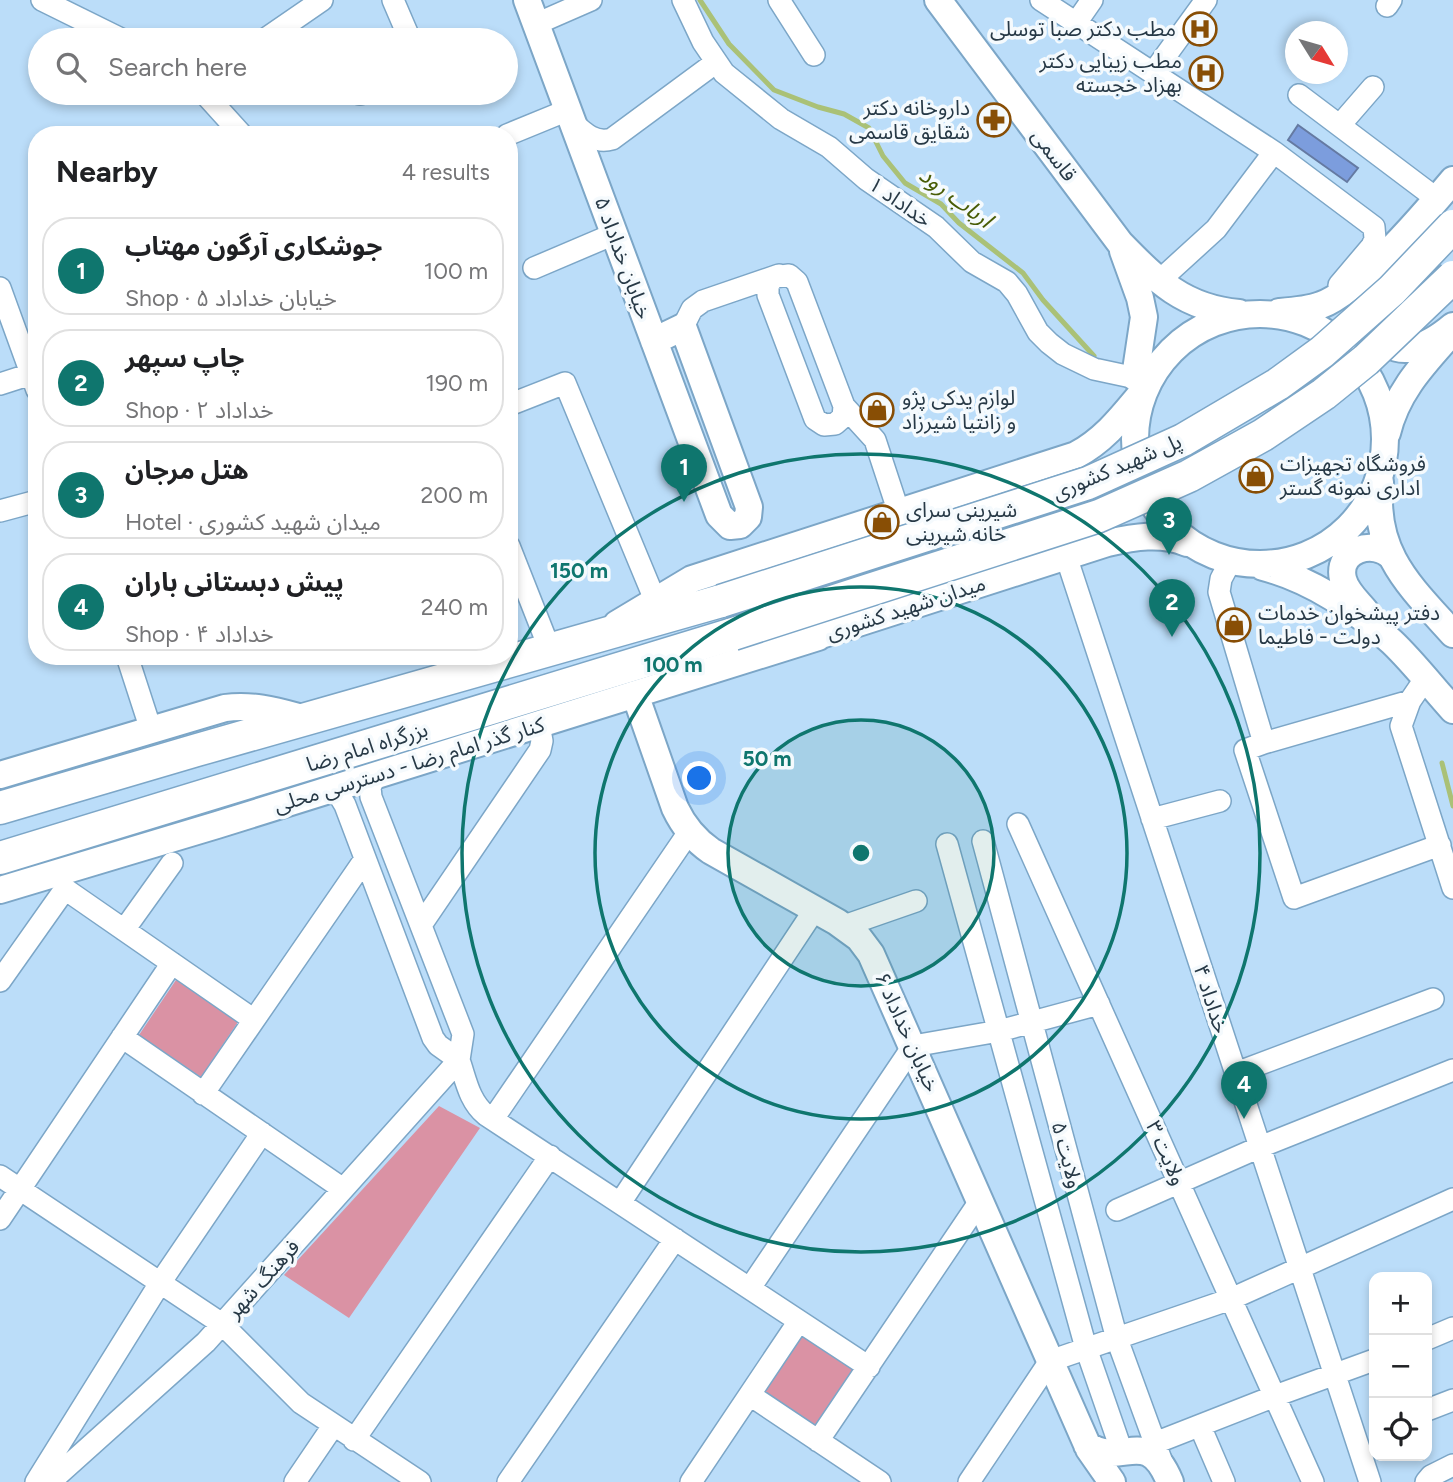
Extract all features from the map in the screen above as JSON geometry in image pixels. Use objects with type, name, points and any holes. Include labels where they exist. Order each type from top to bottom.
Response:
[{"type":"highway","name":"پل شهید کشوری","points":[[721,601],[1088,483],[1183,440],[1278,384],[1322,352],[1392,290],[1453,226]]},
{"type":"highway","name":"پل شهید کشوری","points":[[733,634],[1099,516],[1189,476],[1263,435],[1324,394],[1366,360],[1453,277]]},
{"type":"highway","name":"بزرگراه امام رضا","points":[[518,659],[721,601]]},
{"type":"highway","name":"بزرگراه امام رضا","points":[[0,858],[733,634]]},
{"type":"highway","name":"بزرگراه امام رضا","points":[[0,808],[497,665]]},
{"type":"main road","name":"قاسمی","points":[[938,0],[1119,243]]},
{"type":"main road","name":"خیابان خداداد ۵","points":[[531,12],[731,549],[716,571]]},
{"type":"main road","name":"میدان شهید کشوری","points":[[594,637],[692,579],[1076,455],[1100,440],[1116,425],[1144,382],[1192,334],[1227,318],[1323,304],[1358,279],[1445,190]]},
{"type":"main road","points":[[1404,233],[1369,283],[1364,305],[1370,325],[1384,341],[1403,349],[1414,349],[1434,342],[1453,329]]},
{"type":"main road","points":[[1119,243],[1159,281],[1195,304],[1219,311],[1258,314]]},
{"type":"main road","points":[[1119,243],[1140,298],[1144,317],[1144,382]]},
{"type":"main road","name":"میدان شهید کشوری","points":[[1258,314],[1289,317],[1313,326],[1335,339],[1353,356],[1368,376],[1378,398],[1384,421],[1384,451]]},
{"type":"main road","name":"خیابان خداداد ۵","points":[[683,327],[749,507],[745,522],[735,526],[725,523],[719,515]]},
{"type":"main road","points":[[654,341],[683,327]]},
{"type":"main road","name":"میدان شهید کشوری","points":[[603,674],[767,649],[818,637],[1107,543],[1131,538],[1165,536],[1240,562],[1272,563],[1295,559],[1317,550],[1337,537],[1368,501],[1378,480],[1390,420],[1402,393],[1453,329]]},
{"type":"main road","name":"میدان شهید کشوری","points":[[1144,382],[1136,429],[1136,454],[1142,479],[1152,502],[1166,521],[1183,537],[1203,550]]},
{"type":"main road","points":[[1384,451],[1379,510],[1383,533],[1402,576],[1453,635]]},
{"type":"main road","points":[[1063,459],[1100,459],[1118,472],[1125,481],[1130,503],[1129,515],[1118,535],[1107,543]]},
{"type":"main road","points":[[1392,557],[1378,547],[1364,547],[1352,554],[1342,572],[1346,588],[1453,710]]},
{"type":"main road","points":[[1240,562],[1282,572],[1304,581],[1334,599],[1393,643]]},
{"type":"main road","name":"کنار گذر امام رضا - دسترسی محلی","points":[[0,890],[818,637]]},
{"type":"main road","name":"خیابان خداداد ۶","points":[[635,694],[675,808],[689,831],[711,852],[844,926],[865,945],[877,963],[1088,1447],[1114,1482]]},
{"type":"main road","points":[[0,775],[235,707],[263,708],[306,719]]},
{"type":"main road","points":[[194,832],[252,799],[382,758],[470,716]]},
{"type":"main road","points":[[1088,1447],[1101,1452],[1147,1452],[1162,1464]]},
{"type":"main road","points":[[1114,1482],[1122,1452]]},
{"type":"street","points":[[42,0],[99,28]]},
{"type":"street","points":[[393,0],[405,28]]},
{"type":"street","points":[[531,12],[591,0]]},
{"type":"street","name":"خداداد ۱","points":[[683,0],[715,63],[774,114],[837,152],[858,172],[936,227],[972,262],[1007,282],[1017,294],[1038,332],[1056,349],[1094,369],[1144,382]]},
{"type":"street","points":[[779,0],[814,55]]},
{"type":"street","points":[[1041,0],[1274,152],[1374,227],[1375,239],[1372,246],[1323,304]]},
{"type":"street","points":[[1076,23],[1092,0]]},
{"type":"street","points":[[1153,73],[1206,0]]},
{"type":"street","points":[[294,28],[311,3]]},
{"type":"street","points":[[518,132],[570,116],[592,138],[606,141],[612,139],[715,63]]},
{"type":"street","points":[[1340,125],[1373,88]]},
{"type":"street","points":[[1299,96],[1340,125],[1445,190]]},
{"type":"street","points":[[215,105],[234,126]]},
{"type":"street","points":[[1159,281],[1216,229],[1274,152]]},
{"type":"street","points":[[534,268],[614,234]]},
{"type":"street","points":[[779,275],[768,285],[768,295],[813,415],[824,425],[835,425],[843,417],[844,406]]},
{"type":"street","points":[[683,327],[692,309],[703,301],[779,275],[789,275],[796,282],[844,406],[875,440],[899,513]]},
{"type":"street","points":[[0,288],[6,319],[28,368]]},
{"type":"street","points":[[0,384],[28,382]]},
{"type":"street","points":[[518,401],[565,383],[655,600]]},
{"type":"street","points":[[0,511],[28,503]]},
{"type":"street","name":"خداداد ۴","points":[[1066,556],[1335,1376],[1365,1435],[1370,1482]]},
{"type":"street","points":[[1240,562],[1221,579],[1219,592],[1264,743]]},
{"type":"street","points":[[518,569],[550,650]]},
{"type":"street","points":[[130,665],[151,730]]},
{"type":"street","points":[[1425,679],[1409,701],[1401,726],[1453,888]]},
{"type":"street","points":[[1409,701],[1245,750],[1294,898],[1440,845]]},
{"type":"street","points":[[421,925],[540,750],[542,737],[538,725]]},
{"type":"street","points":[[376,775],[370,787],[371,797],[463,1034],[459,1060],[475,1104],[493,1119],[869,1367]]},
{"type":"street","points":[[329,790],[343,799],[433,1038],[438,1045],[459,1060]]},
{"type":"street","points":[[1152,819],[1220,801]]},
{"type":"street","name":"ولایت ۳","points":[[1018,824],[1313,1482]]},
{"type":"street","points":[[493,1119],[689,831]]},
{"type":"street","name":"ولایت ۵","points":[[983,841],[1117,1339],[1162,1464]]},
{"type":"street","name":"ولایت ۵","points":[[947,844],[1086,1349],[1122,1452]]},
{"type":"street","points":[[204,1094],[365,859]]},
{"type":"street","points":[[124,930],[172,863]]},
{"type":"street","points":[[0,981],[65,888],[254,1020]]},
{"type":"street","points":[[844,926],[916,901]]},
{"type":"street","points":[[620,1203],[815,909]]},
{"type":"street","points":[[0,1219],[172,963]]},
{"type":"street","points":[[1236,1073],[1433,999]]},
{"type":"street","points":[[750,1288],[913,1046],[999,1031],[1099,1004]]},
{"type":"street","points":[[122,1037],[343,1189]]},
{"type":"street","name":"فرهنگ شهر","points":[[50,1482],[179,1367],[222,1324],[459,1060]]},
{"type":"street","points":[[1116,1210],[1260,1147],[1453,1070]]},
{"type":"street","points":[[36,1482],[160,1283],[262,1133]]},
{"type":"street","points":[[354,1440],[550,1156]]},
{"type":"street","points":[[0,1176],[222,1324],[291,1394],[397,1475],[420,1482]]},
{"type":"street","points":[[969,1482],[1050,1361],[1231,1299],[1453,1199]]},
{"type":"street","points":[[818,1441],[981,1201]]},
{"type":"street","points":[[509,1482],[674,1239]]},
{"type":"street","points":[[691,1482],[799,1321]]},
{"type":"street","points":[[1432,1337],[1453,1328]]},
{"type":"street","points":[[1162,1464],[1200,1426],[1369,1362]]},
{"type":"street","points":[[750,1395],[874,1480]]},
{"type":"street","points":[[1432,1408],[1453,1400]]},
{"type":"street","points":[[295,1482],[333,1426]]},
{"type":"street","points":[[1200,1426],[1224,1482]]},
{"type":"street","points":[[1426,1482],[1431,1476],[1453,1465]]},
{"type":"shaded area","points":[[176,980],[238,1022],[201,1077],[139,1035]]},
{"type":"shaded area","points":[[439,1106],[480,1128],[349,1318],[284,1275]]},
{"type":"shaded area","points":[[803,1334],[856,1369],[818,1428],[764,1393]]},
{"type":"building","points":[[1298,125],[1358,168],[1347,182],[1288,140]]},
{"type":"waterway","name":"ارباب رود","points":[[700,0],[729,44],[774,90],[844,114],[869,128],[883,156],[905,183],[941,204],[959,223],[1023,273],[1043,300],[1094,356]]},
{"type":"waterway","name":"ارباب رود","points":[[1442,763],[1453,806]]},
{"type":"place","name":"مطب دکتر صبا توسلی","points":[[1200,29]]},
{"type":"place","name":"مطب زیبایی دکتر بهزاد خجسته","points":[[1206,73]]},
{"type":"place","name":"داروخانه دکتر شقایق قاسمی","points":[[994,120]]},
{"type":"place","name":"لوازم یدکی پژو و زانتیا شیرزاد","points":[[877,410]]},
{"type":"place","name":"فروشگاه تجهیزات اداری نمونه گستر","points":[[1256,476]]},
{"type":"place","name":"جوشکاری آرگون مهتاب","points":[[684,502]]},
{"type":"place","name":"شیرینی سرای خانه شیرینی","points":[[882,522]]},
{"type":"place","name":"هتل مرجان","points":[[1169,555]]},
{"type":"place","name":"دفتر پیشخوان خدمات دولت - فاطیما","points":[[1234,625]]},
{"type":"place","name":"چاپ سپهر","points":[[1172,637]]},
{"type":"place","name":"پیش دبستانی باران","points":[[1244,1119]]}]
